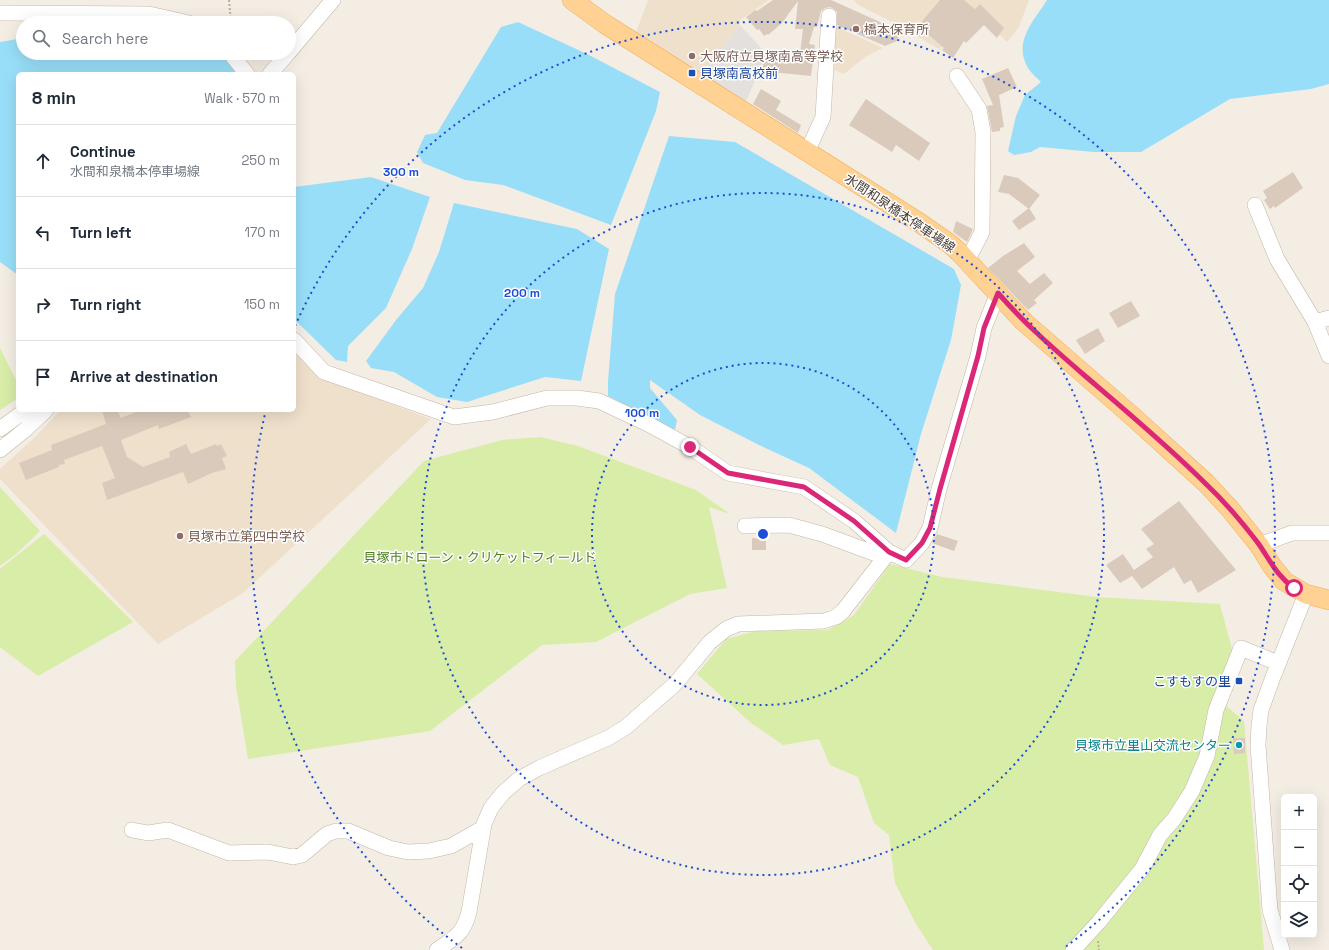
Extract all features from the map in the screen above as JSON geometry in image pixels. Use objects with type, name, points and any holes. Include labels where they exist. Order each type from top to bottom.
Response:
[{"type":"main road","name":"水間和泉橋本停車場線","points":[[572,0],[605,24],[950,244],[1023,321],[1206,483],[1230,509],[1259,545],[1272,566],[1284,581],[1306,594],[1329,600]]},
{"type":"street","points":[[296,43],[333,0]]},
{"type":"street","points":[[0,13],[149,14],[158,16]]},
{"type":"street","points":[[807,152],[823,117],[830,16]]},
{"type":"street","points":[[236,60],[245,72]]},
{"type":"street","points":[[272,72],[281,60]]},
{"type":"street","points":[[958,76],[978,109],[983,132],[982,232],[967,261]]},
{"type":"street","points":[[1255,205],[1277,259],[1315,322],[1329,356]]},
{"type":"street","points":[[745,526],[789,525],[906,560],[922,543],[930,528],[978,356],[984,328],[998,293]]},
{"type":"street","points":[[1315,322],[1329,318]]},
{"type":"street","points":[[296,342],[324,372],[454,417],[493,412],[547,398],[577,398],[599,401],[690,447],[728,473],[804,487],[854,521],[884,554]]},
{"type":"street","points":[[0,429],[23,412]]},
{"type":"street","points":[[0,450],[44,412]]},
{"type":"street","points":[[1259,545],[1292,533],[1329,533]]},
{"type":"street","points":[[437,950],[459,935],[466,925],[483,828],[491,808],[503,793],[519,779],[539,768],[608,738],[626,726],[675,684],[710,642],[726,629],[738,624],[824,621],[836,617],[843,611],[884,554]]},
{"type":"street","points":[[1282,950],[1270,910],[1258,745],[1259,726],[1261,710],[1306,594]]},
{"type":"street","points":[[1073,950],[1098,923],[1142,869],[1160,835],[1174,819],[1192,791],[1207,756],[1216,710],[1242,648],[1278,663]]},
{"type":"street","points":[[132,830],[148,833],[168,830],[228,853],[268,852],[293,857],[302,855],[327,834],[336,831],[348,831],[389,848],[408,852],[429,851],[451,846],[483,828]]},
{"type":"path","points":[[229,0],[230,16]]},
{"type":"shaded area","name":"大阪府立貝塚南高等学校","points":[[648,0],[769,0],[740,20],[740,25],[700,77],[635,35]]},
{"type":"shaded area","points":[[854,0],[1029,0],[1019,27],[1007,42],[973,8],[940,50],[900,26],[858,5]]},
{"type":"shaded area","points":[[740,25],[761,48],[764,56],[761,67],[744,106],[700,77]]},
{"type":"shaded area","points":[[832,25],[883,48],[865,57],[844,74],[830,68]]},
{"type":"shaded area","name":"貝塚市立第四中学校","points":[[296,352],[319,377],[431,419],[243,593],[158,644],[0,479],[0,469],[33,439],[59,412],[296,412]]},
{"type":"green space","points":[[0,348],[16,380],[16,399],[0,410]]},
{"type":"green space","name":"貝塚市ドローン・クリケットフィールド","points":[[540,437],[578,446],[696,490],[730,514],[709,507],[727,588],[690,594],[596,642],[542,645],[430,731],[248,759],[236,686],[235,661],[424,461],[502,440]]},
{"type":"green space","points":[[0,487],[40,531],[15,555],[0,566]]},
{"type":"green space","points":[[44,534],[133,622],[38,676],[0,647],[0,569]]},
{"type":"green space","points":[[890,564],[942,577],[1096,597],[1220,604],[1233,653],[1216,697],[1244,721],[1264,950],[933,950],[916,924],[895,883],[889,835],[874,823],[858,777],[830,765],[819,739],[783,745],[751,723],[697,674],[726,639],[756,631],[828,630],[854,615]]},
{"type":"water","points":[[1047,0],[1329,0],[1329,84],[1311,89],[1230,99],[1141,152],[1094,152],[1040,147],[1031,152],[1014,155],[1008,151],[1016,116],[1025,95],[1041,82],[1029,70],[1024,59],[1024,41],[1031,24]]},
{"type":"water","points":[[518,22],[587,54],[660,92],[656,111],[611,225],[503,185],[465,180],[423,163],[417,152],[425,135],[437,133],[501,27]]},
{"type":"water","points":[[16,39],[16,60],[228,60],[237,72],[16,72],[16,274],[0,262],[0,42]]},
{"type":"water","points":[[669,136],[735,142],[954,269],[961,285],[951,340],[921,434],[896,533],[809,468],[700,415],[650,380],[650,388],[677,420],[675,430],[608,396],[615,294]]},
{"type":"water","points":[[371,177],[430,197],[412,249],[386,308],[348,346],[347,362],[336,360],[296,321],[296,187]]},
{"type":"water","points":[[454,203],[577,229],[609,249],[581,381],[545,377],[467,402],[437,397],[394,372],[371,368],[366,361],[396,320],[423,288],[439,252]]},
{"type":"building","points":[[773,0],[831,0],[900,31],[897,41],[885,46],[837,25],[837,12],[830,7],[825,8],[821,11],[817,27],[814,27],[809,44],[815,45],[811,76],[762,71],[764,60],[799,63],[803,29],[795,29],[798,1],[782,23],[768,35],[767,34],[764,36],[746,17]]},
{"type":"building","points":[[940,0],[964,0],[975,9],[980,4],[1004,28],[997,38],[984,25],[966,43],[964,41],[953,58],[942,50],[944,48],[918,26]]},
{"type":"building","points":[[1008,68],[1017,87],[999,95],[1004,127],[1000,128],[1000,131],[992,132],[987,106],[993,105],[982,79]]},
{"type":"building","points":[[761,89],[781,101],[776,110],[801,125],[798,133],[753,104]]},
{"type":"building","points":[[866,99],[930,143],[919,161],[896,145],[892,152],[849,125]]},
{"type":"building","points":[[1293,172],[1303,188],[1275,208],[1274,206],[1270,209],[1264,200],[1267,198],[1263,191]]},
{"type":"building","points":[[1004,175],[1018,178],[1040,195],[1029,209],[1009,194],[998,192]]},
{"type":"building","points":[[1029,208],[1036,219],[1019,230],[1012,221]]},
{"type":"building","points":[[956,221],[973,229],[967,242],[953,232]]},
{"type":"building","points":[[1024,243],[1035,257],[1017,271],[1030,284],[1044,273],[1053,283],[1034,300],[1037,303],[1028,310],[988,268],[1003,256]]},
{"type":"building","points":[[1131,301],[1140,316],[1118,328],[1109,313]]},
{"type":"building","points":[[1098,328],[1105,341],[1085,354],[1076,340]]},
{"type":"building","points":[[103,412],[118,412],[121,418],[136,412],[188,412],[191,417],[159,429],[158,425],[121,440],[127,457],[143,467],[170,457],[169,452],[186,444],[191,454],[216,444],[217,446],[221,444],[227,456],[222,458],[226,469],[212,473],[188,484],[183,472],[107,500],[102,483],[115,478],[102,446],[64,460],[65,464],[59,465],[59,467],[26,480],[19,463],[52,450],[51,445],[106,424]]},
{"type":"building","points":[[1179,501],[1236,570],[1198,593],[1191,580],[1184,584],[1174,567],[1142,589],[1132,576],[1120,583],[1106,565],[1123,554],[1134,570],[1153,557],[1146,549],[1154,544],[1141,529]]},
{"type":"building","points":[[937,534],[958,541],[954,551],[932,543]]},
{"type":"building","points":[[752,538],[766,539],[766,550],[752,550]]},
{"type":"building","name":"貝塚市立里山交流センター","points":[[1233,738],[1245,738],[1245,753],[1234,754]]},
{"type":"place","name":"橋本保育所","points":[[856,29]]},
{"type":"place","name":"大阪府立貝塚南高等学校","points":[[692,56]]},
{"type":"place","name":"貝塚南高校前","points":[[692,73]]},
{"type":"place","name":"貝塚市立第四中学校","points":[[180,536]]},
{"type":"place","name":"こすもすの里","points":[[1239,681]]},
{"type":"place","name":"貝塚市立里山交流センター","points":[[1239,745]]},
{"type":"route","points":[[690,447],[728,473],[804,487],[854,521],[889,552],[906,560],[922,543],[930,528],[978,356],[984,328],[998,293],[1023,321],[1206,483],[1230,509],[1259,545],[1272,566],[1284,581],[1294,588]]}]
